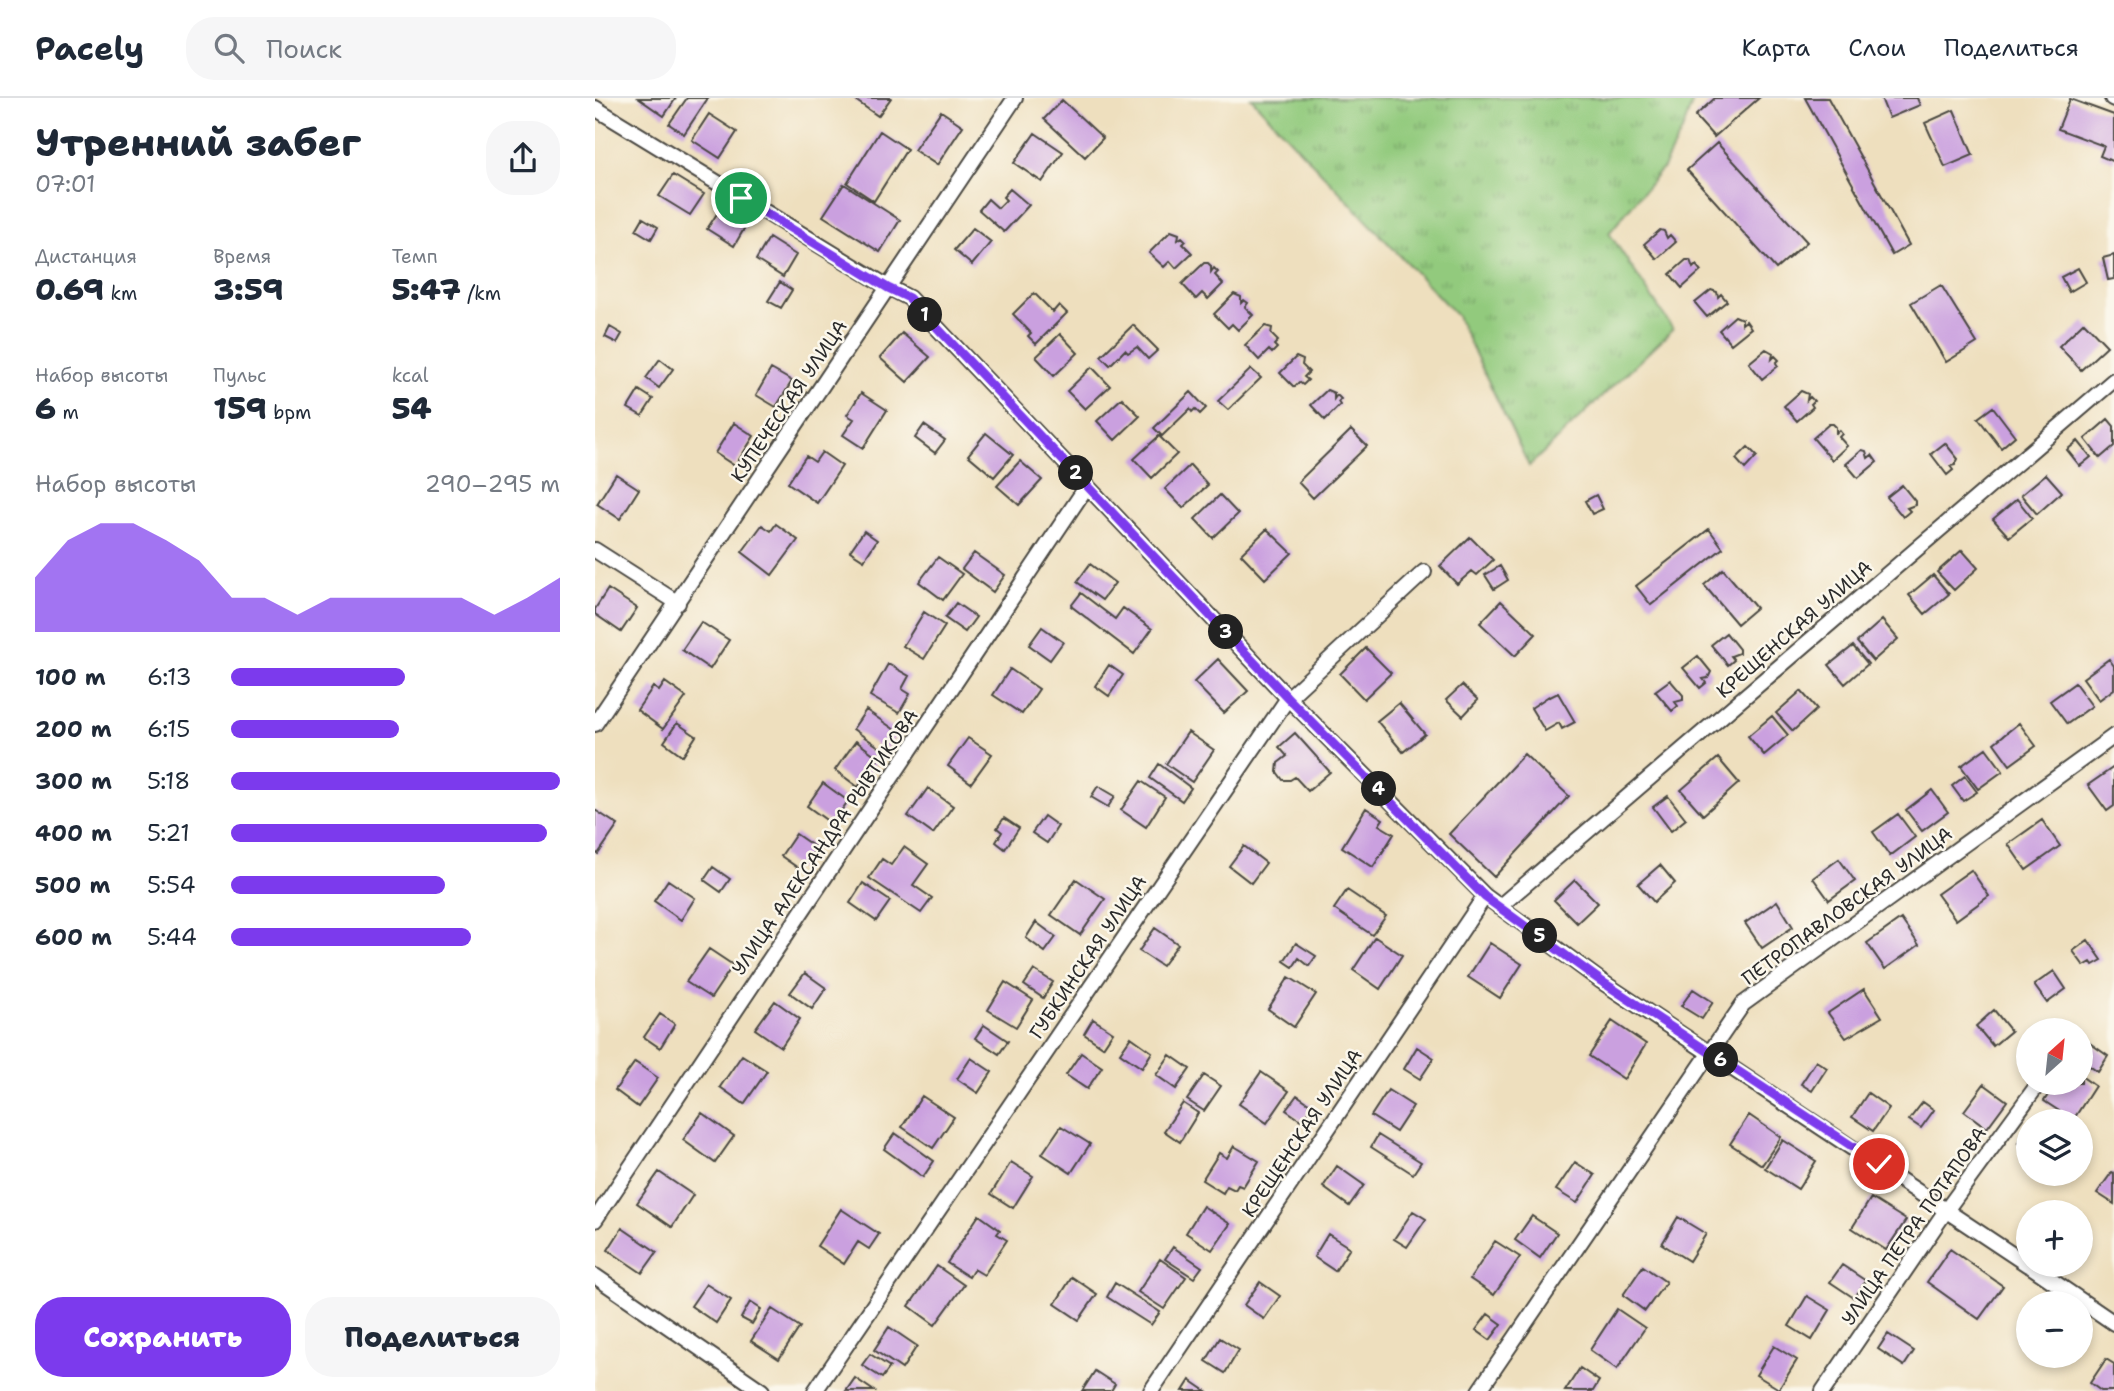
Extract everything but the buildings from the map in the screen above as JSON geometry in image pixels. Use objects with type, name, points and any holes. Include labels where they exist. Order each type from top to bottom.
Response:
[{"type":"street","name":"КУПЕЧЕСКАЯ УЛИЦА","points":[[595,724],[1015,98]]},
{"type":"street","points":[[595,108],[888,288],[909,298],[1288,698],[1485,897],[1601,981],[2016,1256]]},
{"type":"street","name":"КРЕЩЕНСКАЯ УЛИЦА","points":[[1499,906],[2114,380]]},
{"type":"street","name":"УЛИЦА АЛЕКСАНДРА РЫВТИКОВА","points":[[595,1220],[1087,485]]},
{"type":"street","points":[[595,551],[678,603]]},
{"type":"street","name":"ГУБКИНСКАЯ УЛИЦА","points":[[815,1391],[1288,698],[1424,572]]},
{"type":"street","name":"ПЕТРОПАВЛОВСКАЯ УЛИЦА","points":[[1479,1391],[1743,1004],[2114,736]]},
{"type":"street","name":"КРЕЩЕНСКАЯ УЛИЦА","points":[[1151,1391],[1485,897]]},
{"type":"street","name":"УЛИЦА ПЕТРА ПОТАПОВА","points":[[1823,1391],[1947,1209],[2030,1096]]},
{"type":"street","points":[[595,1276],[762,1391]]},
{"type":"street","points":[[2047,1277],[2114,1323]]},
{"type":"green space","points":[[1251,98],[1694,98],[1682,131],[1663,168],[1609,233],[1673,329],[1529,466],[1457,316]]},
{"type":"route","points":[[741,198],[888,288],[909,298],[1288,698],[1485,897],[1601,981],[1879,1164]]}]
